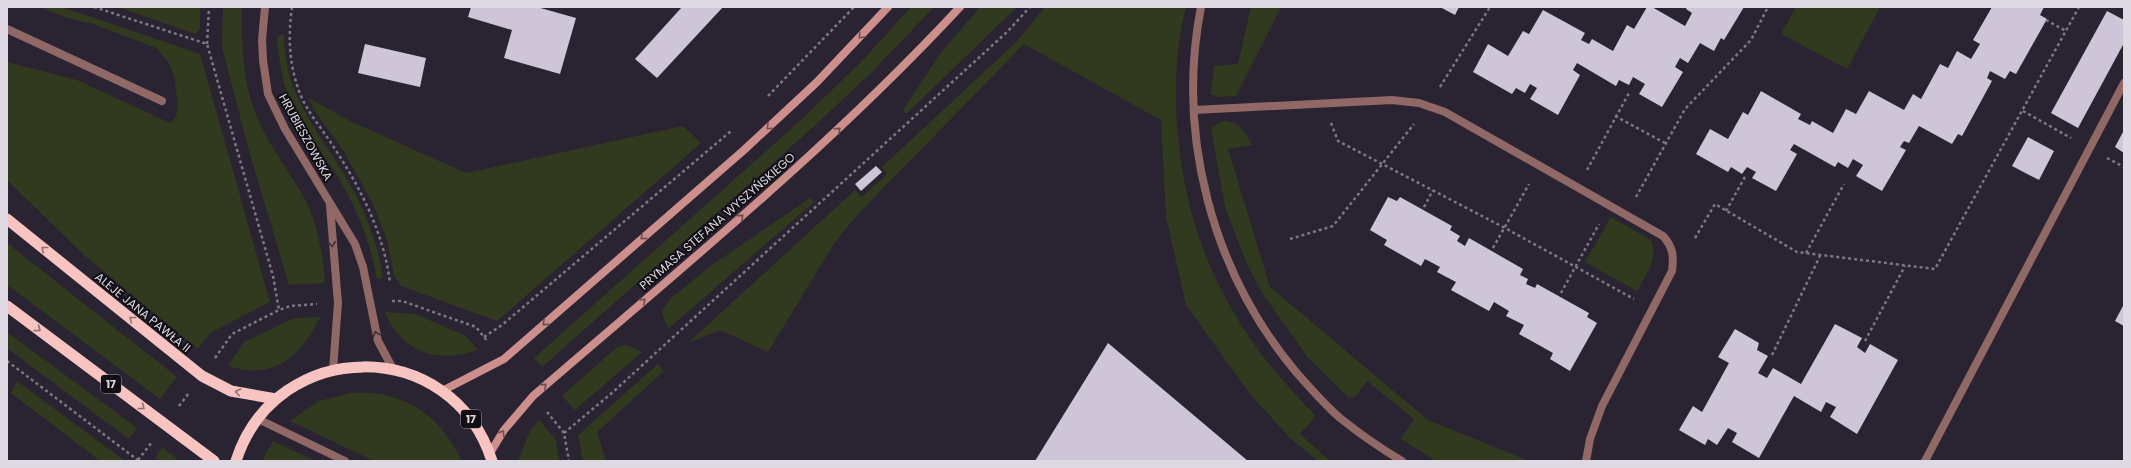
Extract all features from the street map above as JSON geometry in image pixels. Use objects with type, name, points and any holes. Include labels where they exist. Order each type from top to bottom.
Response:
[{"type":"highway","name":"ALEJE JANA PAWŁA II","points":[[7,219],[202,376],[231,391],[276,399]]},
{"type":"highway","name":"17","points":[[7,306],[214,461]]},
{"type":"highway","name":"17","points":[[236,461],[244,439],[258,419],[276,399],[303,381],[333,370],[363,366],[393,369],[419,378],[442,391],[455,401],[476,425],[491,457]]},
{"type":"main road","points":[[442,391],[467,380],[509,354],[744,150],[817,82],[888,7]]},
{"type":"main road","name":"PRYMASA STEFANA WYSZYŃSKIEGO","points":[[491,457],[504,430],[533,396],[806,160],[896,75],[960,7]]},
{"type":"street","name":"HRUBIESZOWSKA","points":[[265,7],[262,60],[268,94],[285,129],[355,244],[363,267],[376,334],[393,369]]},
{"type":"street","points":[[1201,7],[1196,36],[1193,72],[1194,110],[1198,154],[1208,202],[1220,242],[1235,279],[1257,318],[1281,354],[1309,388],[1339,417],[1376,445],[1402,461]]},
{"type":"street","points":[[7,29],[162,101]]},
{"type":"street","points":[[1925,461],[2124,83]]},
{"type":"street","points":[[1194,110],[1392,100],[1428,106],[1445,112],[1662,236],[1672,250],[1674,259],[1672,271],[1602,406],[1590,439],[1586,461]]},
{"type":"street","name":"HRUBIESZOWSKA","points":[[330,205],[338,303],[333,370]]},
{"type":"street","points":[[258,419],[345,461]]},
{"type":"path","points":[[94,7],[207,44]]},
{"type":"path","points":[[209,7],[207,44],[273,276],[279,310]]},
{"type":"path","points":[[292,7],[289,29],[291,61],[299,89],[312,117],[348,170],[369,209],[382,244],[390,289]]},
{"type":"path","points":[[764,100],[854,7]]},
{"type":"path","points":[[564,433],[619,386],[910,122],[1007,32],[1030,7]]},
{"type":"path","points":[[1290,238],[1333,226],[1428,106],[1490,7]]},
{"type":"path","points":[[1561,293],[1604,214],[1634,200],[1684,109],[1751,40],[1768,7]]},
{"type":"path","points":[[1695,238],[1715,204],[1797,252],[1935,269],[2079,7]]},
{"type":"path","points":[[2046,20],[2066,32]]},
{"type":"path","points":[[1585,173],[1629,93]]},
{"type":"path","points":[[1323,103],[1338,141],[1383,163],[1576,266],[1652,310]]},
{"type":"path","points":[[1615,116],[1665,143]]},
{"type":"path","points":[[484,337],[502,325],[735,127]]},
{"type":"path","points":[[1493,248],[1539,166]]},
{"type":"path","points":[[1726,211],[1746,175]]},
{"type":"path","points":[[1806,253],[1844,184]]},
{"type":"path","points":[[1424,207],[1433,190]]},
{"type":"path","points":[[1772,355],[1820,256]]},
{"type":"path","points":[[1865,341],[1905,266]]},
{"type":"path","points":[[391,295],[392,301]]},
{"type":"path","points":[[386,301],[402,301],[476,327],[488,342]]},
{"type":"path","points":[[214,360],[232,334],[290,306],[320,304]]},
{"type":"path","points":[[7,361],[138,460],[152,442]]},
{"type":"path","points":[[176,410],[191,391]]},
{"type":"path","points":[[545,410],[564,433],[569,461]]},
{"type":"green space","points":[[41,7],[62,7],[200,54],[270,302],[210,333],[198,349],[85,256],[7,180],[7,62],[77,80],[170,123],[176,117],[178,105],[174,76],[169,63],[156,48],[93,24],[67,18]]},
{"type":"green space","points":[[118,7],[200,7],[200,29],[195,34]]},
{"type":"green space","points":[[223,7],[242,7],[242,34],[247,86],[260,124],[300,190],[314,221],[323,262],[325,283],[289,285],[250,154],[222,48]]},
{"type":"green space","points":[[911,7],[934,7],[872,72],[810,130],[542,367],[534,358],[802,119],[861,62]]},
{"type":"green space","points":[[980,7],[1017,7],[906,114],[903,110],[940,54]]},
{"type":"green space","points":[[1045,7],[1186,7],[1182,23],[1176,72],[1176,104],[1178,137],[1184,178],[1193,217],[1205,254],[1221,289],[1240,322],[1262,355],[1287,386],[1316,416],[1300,434],[1330,461],[1318,461],[1289,437],[1250,394],[1186,305],[1166,217],[1161,120],[1024,44],[859,213],[835,242],[768,352],[720,330],[688,343],[855,190],[862,197],[887,174],[882,167],[1016,42]]},
{"type":"green space","points":[[1251,7],[1281,7],[1236,96],[1218,97],[1211,94],[1214,66],[1238,64]]},
{"type":"green space","points":[[1796,7],[1875,7],[1879,9],[1847,69],[1781,34]]},
{"type":"green space","points":[[284,34],[285,56],[289,75],[296,93],[304,110],[359,200],[374,238],[383,278],[377,279],[365,233],[345,189],[337,175],[309,136],[293,108],[282,74],[279,56],[277,37]]},
{"type":"green space","points":[[309,98],[348,120],[466,173],[683,126],[701,143],[497,321],[401,286],[394,275],[387,240],[373,204],[343,150],[314,110]]},
{"type":"green space","points":[[1222,121],[1228,121],[1241,128],[1247,135],[1252,145],[1228,149],[1270,287],[1428,420],[1529,461],[1436,461],[1401,439],[1414,419],[1367,381],[1355,397],[1349,398],[1308,358],[1263,294],[1247,264],[1225,207],[1212,133],[1212,127]]},
{"type":"green space","points":[[810,198],[814,202],[668,329],[662,313],[664,307],[672,297],[712,265]]},
{"type":"green space","points":[[1611,217],[1651,240],[1653,247],[1652,260],[1637,291],[1585,262]]},
{"type":"green space","points":[[7,243],[177,377],[160,399],[7,285]]},
{"type":"green space","points":[[385,312],[415,314],[466,336],[478,350],[449,356],[422,352],[411,346],[401,337],[392,326]]},
{"type":"green space","points":[[320,317],[304,343],[295,354],[284,362],[259,370],[244,370],[228,366],[244,342],[294,318]]},
{"type":"green space","points":[[7,332],[137,428],[129,439],[7,348]]},
{"type":"green space","points":[[627,345],[642,352],[575,410],[562,396],[617,347]]},
{"type":"green space","points":[[658,364],[664,371],[597,432],[606,461],[583,461],[578,435]]},
{"type":"green space","points":[[17,381],[125,461],[100,461],[11,393]]},
{"type":"green space","points":[[351,393],[381,394],[411,404],[432,419],[448,438],[462,461],[374,461],[290,421],[319,401]]},
{"type":"green space","points":[[539,420],[556,440],[559,461],[518,461],[530,431]]},
{"type":"green space","points":[[273,441],[311,459],[315,461],[262,461]]},
{"type":"green space","points":[[162,447],[178,461],[157,461],[156,457]]},
{"type":"building","points":[[471,7],[537,7],[576,18],[560,74],[504,58],[512,30],[468,17]]},
{"type":"building","points":[[682,7],[723,7],[657,78],[635,59]]},
{"type":"building","points":[[1440,7],[1459,7],[1455,15]]},
{"type":"building","points":[[1647,7],[1652,7],[1685,26],[1692,13],[1686,9],[1687,7],[1744,7],[1724,40],[1721,38],[1714,51],[1700,43],[1688,63],[1680,58],[1675,67],[1683,72],[1662,107],[1639,94],[1645,84],[1633,77],[1629,85],[1619,80],[1616,86],[1577,63],[1573,70],[1580,75],[1558,115],[1530,99],[1537,88],[1530,84],[1525,93],[1516,88],[1512,94],[1473,72],[1488,44],[1508,56],[1523,31],[1529,34],[1543,10],[1585,33],[1581,40],[1589,44],[1592,39],[1613,51],[1627,25],[1634,29]]},
{"type":"building","points":[[1992,7],[2044,7],[2040,15],[2047,19],[2016,74],[2010,71],[2005,79],[1990,71],[1987,78],[1992,81],[1962,136],[1958,134],[1952,144],[1919,126],[1909,143],[1904,141],[1900,147],[1906,150],[1882,191],[1856,176],[1863,165],[1853,159],[1848,168],[1838,162],[1835,167],[1794,144],[1790,150],[1797,154],[1776,191],[1752,178],[1756,172],[1747,167],[1742,174],[1731,167],[1728,172],[1696,154],[1710,129],[1728,139],[1743,112],[1748,115],[1761,91],[1801,114],[1798,119],[1810,125],[1812,121],[1833,133],[1846,109],[1856,114],[1869,91],[1904,110],[1913,94],[1921,99],[1940,64],[1948,68],[1957,51],[1971,59],[1980,44],[1973,40]]},
{"type":"building","points":[[2107,11],[2124,20],[2124,43],[2078,128],[2051,113]]},
{"type":"building","points":[[365,44],[426,58],[420,87],[358,73]]},
{"type":"building","points":[[2124,130],[2124,153],[2115,147]]},
{"type":"building","points":[[2028,137],[2054,151],[2039,180],[2012,166]]},
{"type":"building","points":[[876,166],[882,172],[861,191],[855,184]]},
{"type":"building","points":[[1388,197],[1397,201],[1400,197],[1452,226],[1450,230],[1460,236],[1457,241],[1465,246],[1469,238],[1523,269],[1520,275],[1528,279],[1526,284],[1535,288],[1537,284],[1589,313],[1587,317],[1597,323],[1570,371],[1550,359],[1553,353],[1519,334],[1524,325],[1506,316],[1509,311],[1494,302],[1489,311],[1451,290],[1456,282],[1437,272],[1440,267],[1425,259],[1421,266],[1384,245],[1387,240],[1370,230]]},
{"type":"building","points":[[2124,304],[2124,326],[2115,321]]},
{"type":"building","points":[[1835,324],[1862,338],[1857,347],[1865,353],[1870,344],[1898,360],[1857,434],[1830,417],[1836,407],[1826,402],[1821,412],[1794,396],[1759,458],[1732,442],[1737,433],[1728,428],[1717,445],[1708,439],[1705,445],[1679,430],[1693,406],[1702,412],[1729,363],[1718,357],[1735,329],[1759,343],[1757,350],[1768,356],[1758,373],[1767,378],[1773,368],[1801,384]]},
{"type":"building","points":[[1108,343],[1248,461],[1035,461]]}]
